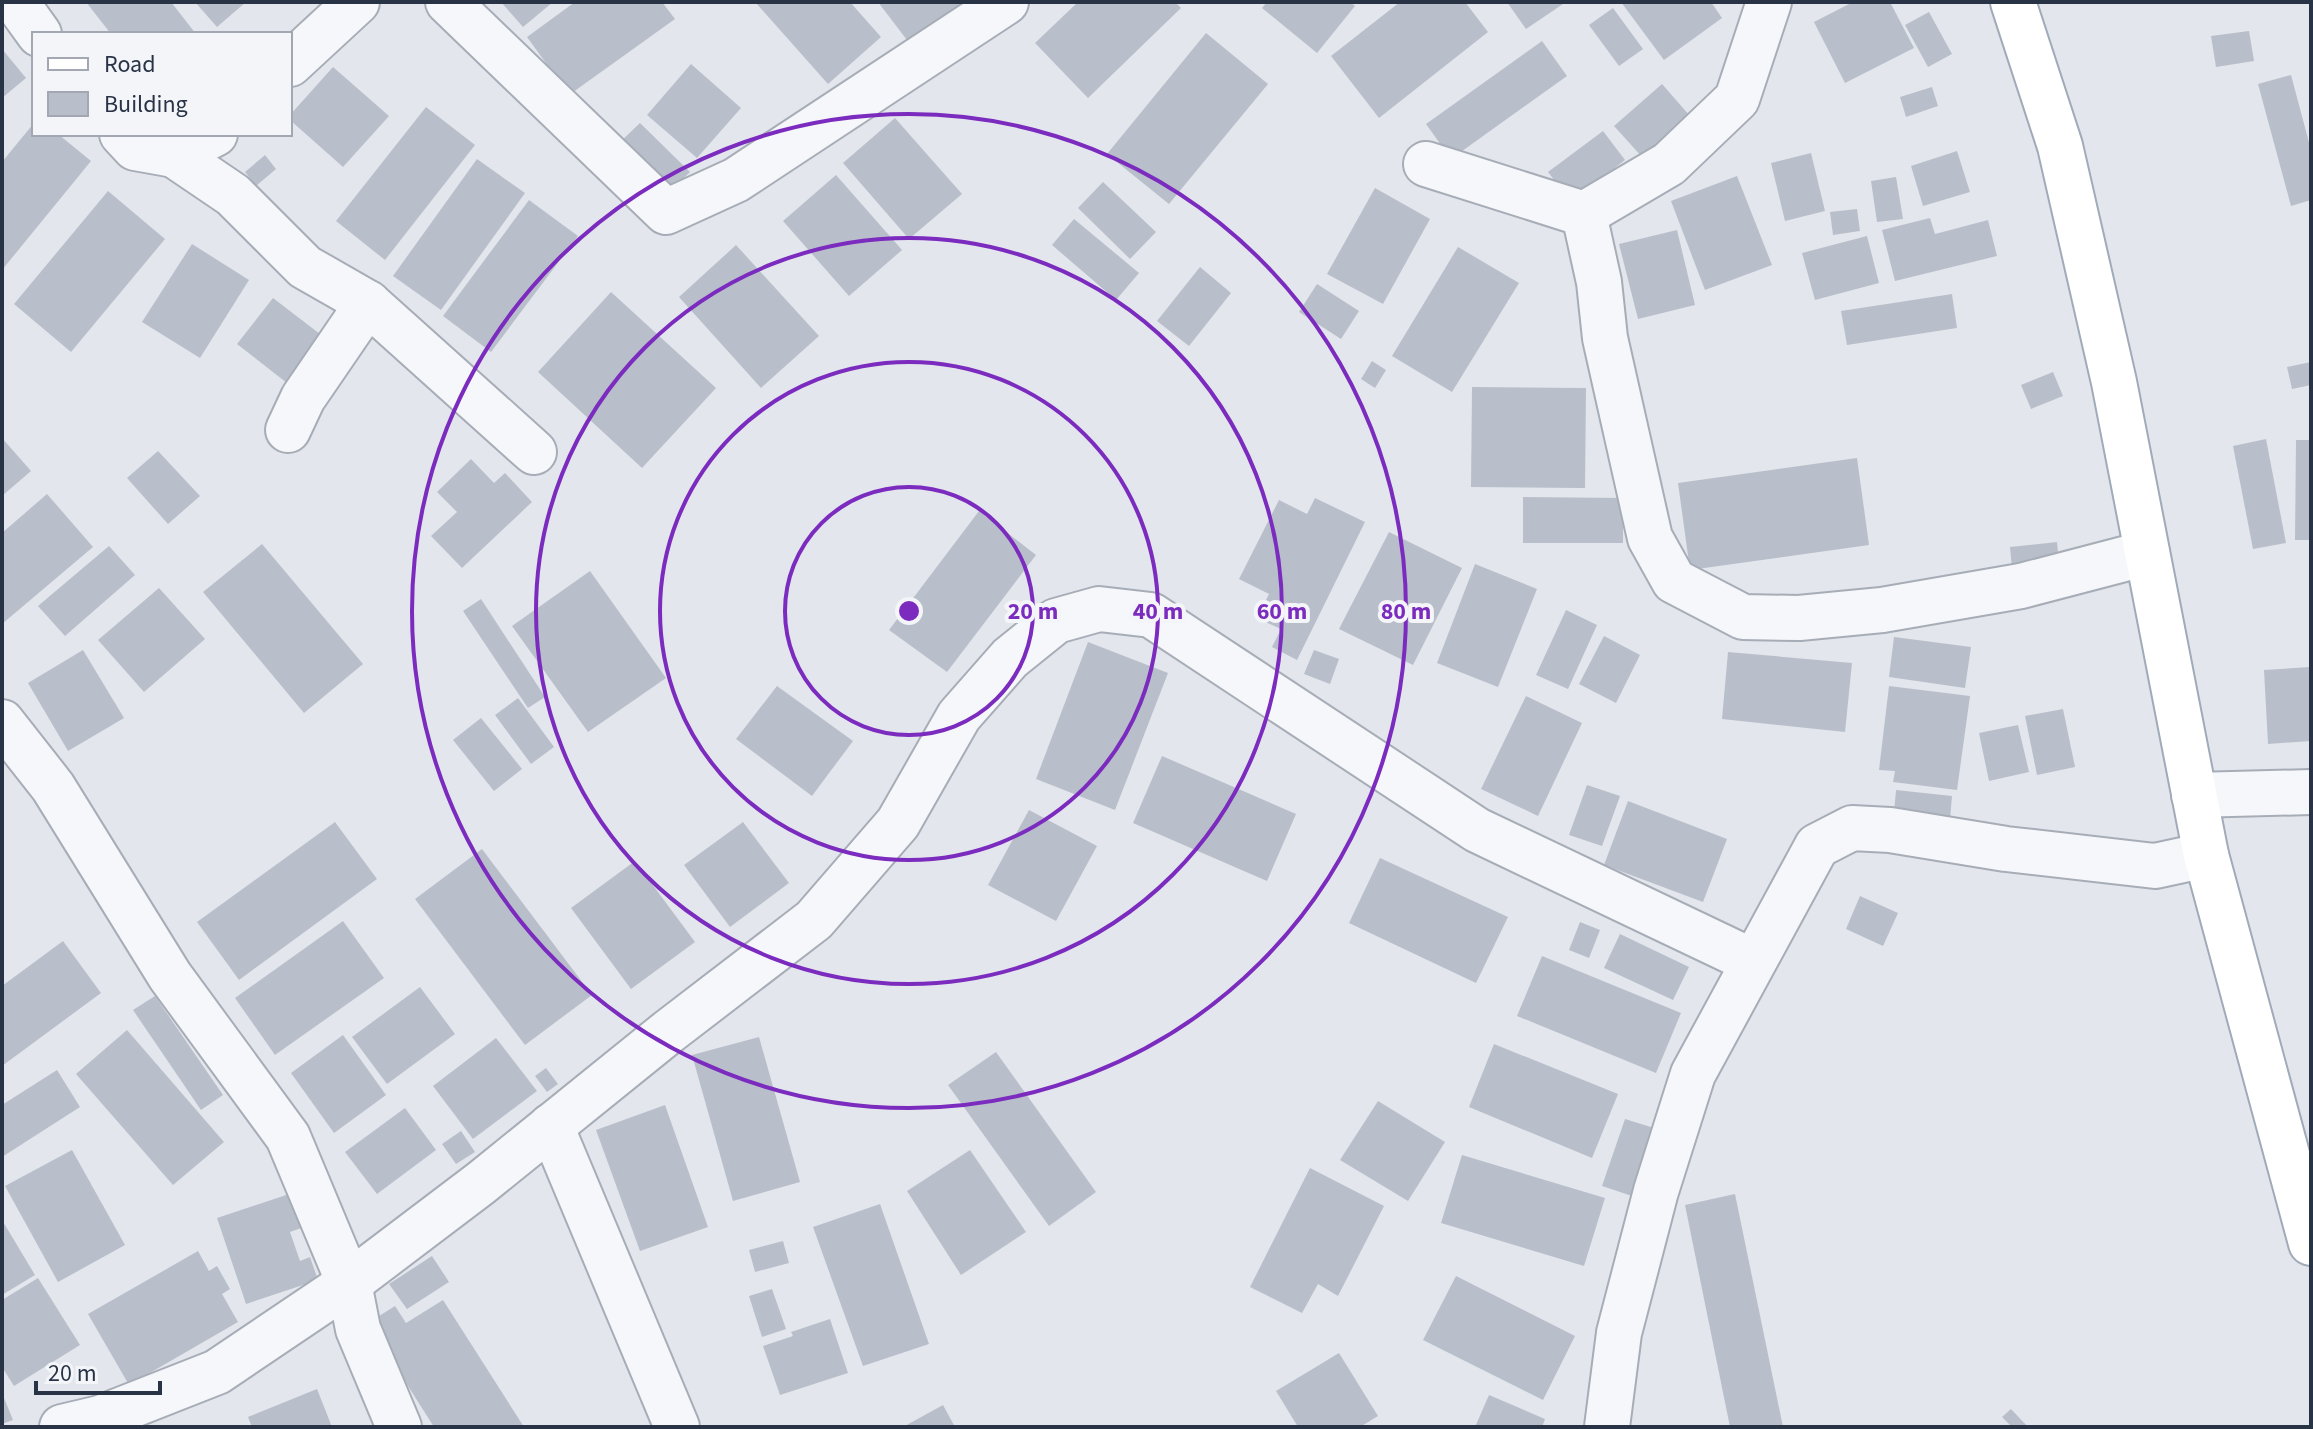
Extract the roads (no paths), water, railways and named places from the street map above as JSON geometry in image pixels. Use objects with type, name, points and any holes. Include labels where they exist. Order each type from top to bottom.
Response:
[{"type":"main road","points":[[2013,2],[2060,146],[2114,382],[2206,855],[2311,1243]]},
{"type":"street","points":[[16,2],[38,32]]},
{"type":"street","points":[[292,62],[357,2]]},
{"type":"street","points":[[448,2],[666,212],[736,180],[1006,2]]},
{"type":"street","points":[[1426,164],[1584,214],[1669,164],[1737,99],[1769,2]]},
{"type":"street","points":[[124,136],[135,148],[174,155],[233,195],[305,267],[368,303],[534,452]]},
{"type":"street","points":[[174,155],[211,136]]},
{"type":"street","points":[[1584,214],[1599,282],[1605,338],[1650,538],[1674,581],[1743,617],[1799,618],[1882,610],[2021,586],[2147,553]]},
{"type":"street","points":[[288,430],[303,398],[368,303]]},
{"type":"street","points":[[62,1427],[100,1418],[217,1372],[349,1283],[814,920],[898,823],[959,716],[1010,658],[1056,621],[1099,609],[1151,615],[1477,830],[1752,961]]},
{"type":"street","points":[[2,722],[53,787],[170,976],[288,1137],[349,1283],[358,1329],[399,1427]]},
{"type":"street","points":[[2194,795],[2311,792]]},
{"type":"street","points":[[1607,1427],[1619,1333],[1660,1177],[1693,1074],[1817,846],[1852,828],[1890,830],[2006,849],[2155,866],[2206,855]]},
{"type":"street","points":[[551,1126],[677,1427]]}]
